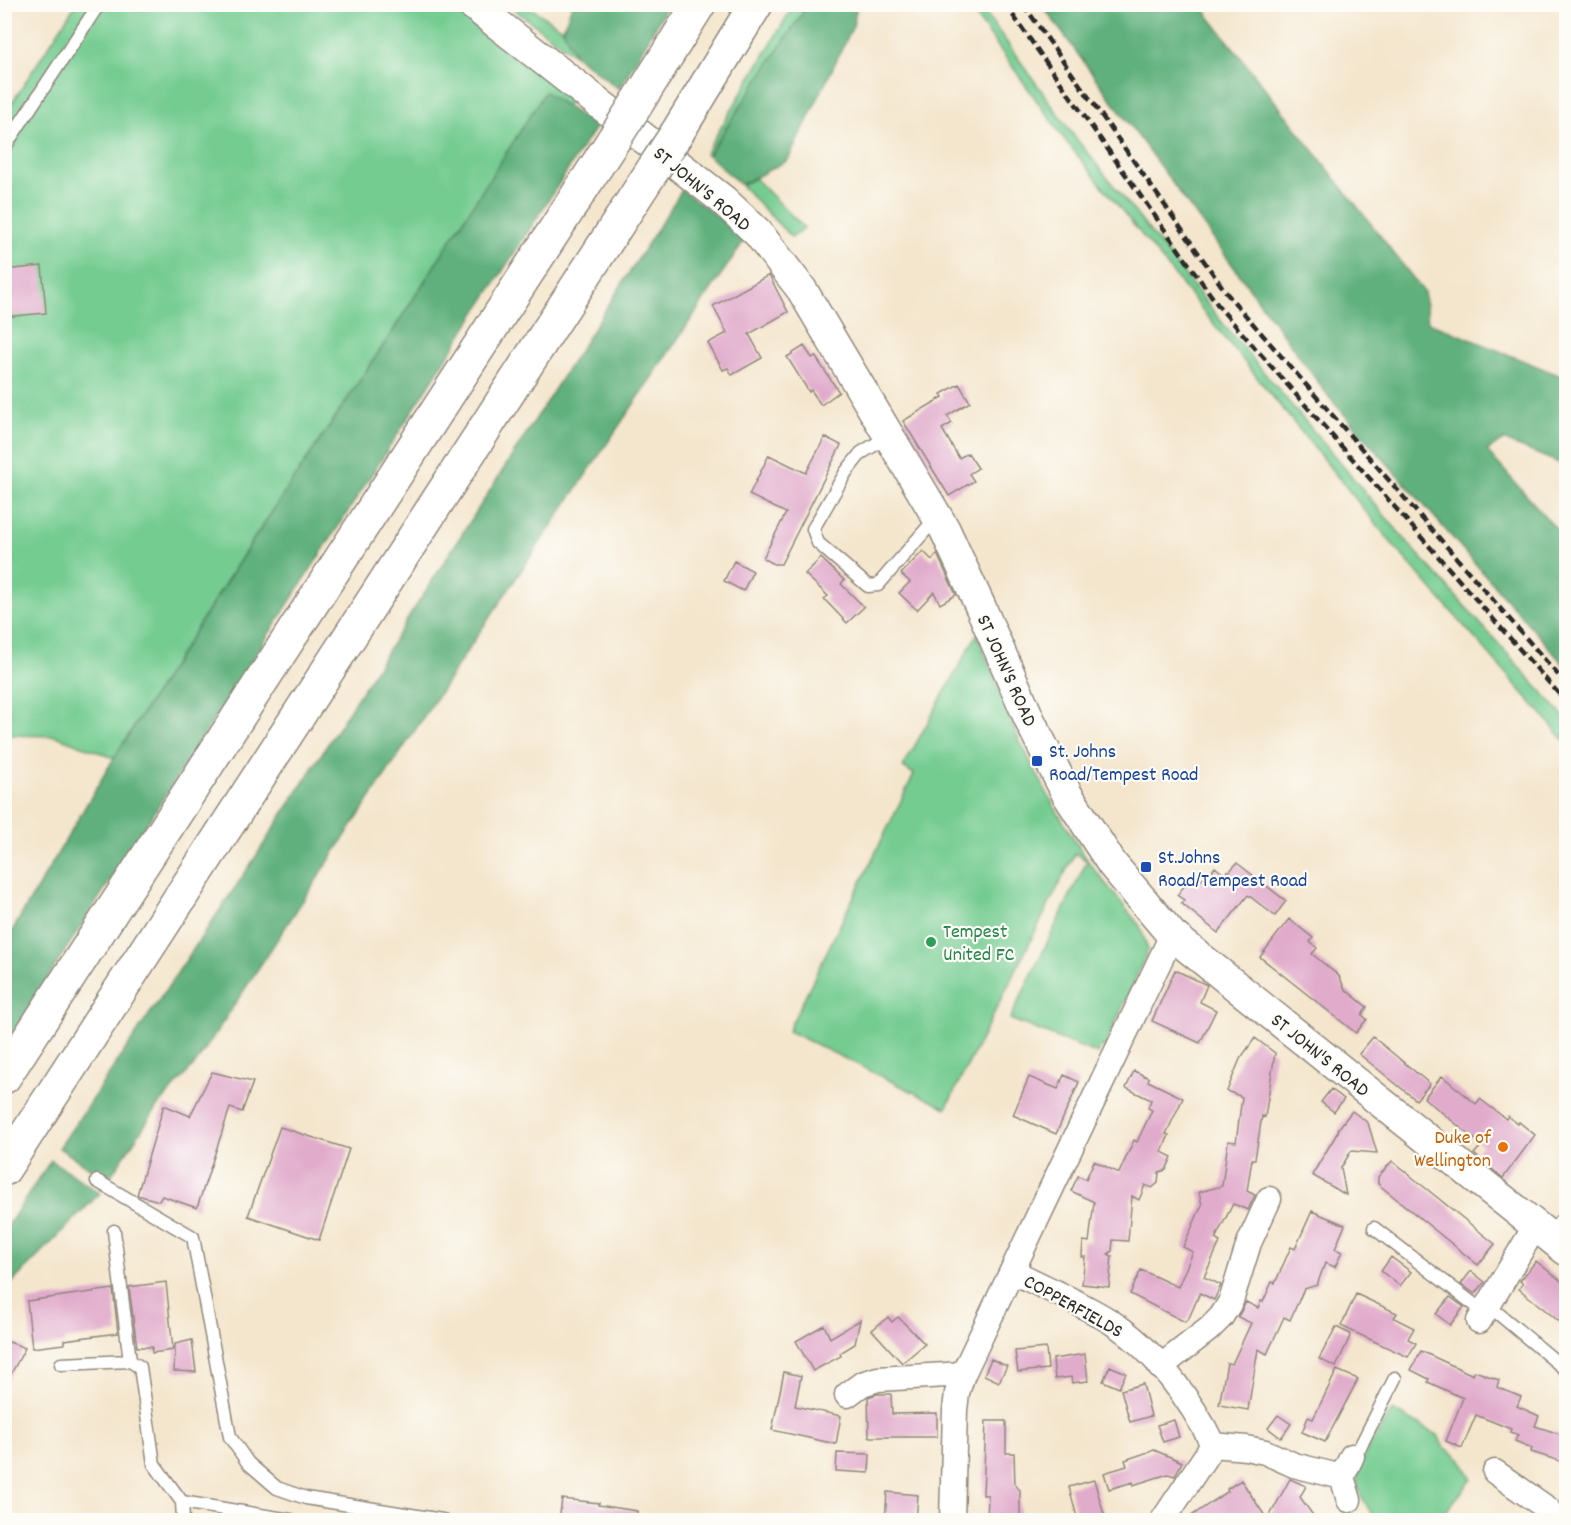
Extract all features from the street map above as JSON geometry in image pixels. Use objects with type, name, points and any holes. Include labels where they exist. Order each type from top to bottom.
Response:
[{"type":"highway","points":[[4,1077],[614,139],[699,4]]},
{"type":"highway","points":[[4,1169],[677,133],[756,4]]},
{"type":"street","name":"ST JOHN'S ROAD","points":[[471,4],[600,102],[723,200],[758,233],[802,290],[937,517],[981,608],[1031,723],[1067,794],[1113,864],[1172,935],[1554,1231]]},
{"type":"street","points":[[952,1521],[955,1410],[957,1392],[963,1374],[1172,935]]},
{"type":"street","points":[[1160,1366],[1209,1329],[1221,1317],[1231,1301],[1249,1244],[1268,1228],[1269,1199]]},
{"type":"street","points":[[1483,1313],[1554,1231]]},
{"type":"street","name":"COPPERFIELDS","points":[[1012,1271],[1110,1321],[1127,1333],[1160,1366],[1187,1398],[1202,1421],[1213,1445]]},
{"type":"street","points":[[847,1395],[862,1384],[878,1379],[963,1374]]},
{"type":"street","points":[[1156,1519],[1213,1445],[1265,1452],[1294,1465],[1348,1478]]},
{"type":"street","points":[[1495,1472],[1548,1509],[1558,1521]]},
{"type":"lane","points":[[4,148],[99,4]]},
{"type":"lane","points":[[889,436],[861,453],[846,472],[813,529],[818,543],[868,586],[878,585],[937,517]]},
{"type":"lane","points":[[96,1181],[193,1237],[230,1437],[248,1463],[277,1488],[306,1498],[442,1521]]},
{"type":"lane","points":[[1374,1228],[1483,1313],[1566,1370]]},
{"type":"lane","points":[[114,1231],[130,1361]]},
{"type":"lane","points":[[61,1364],[130,1361],[140,1367],[154,1464],[182,1502],[183,1521]]},
{"type":"lane","points":[[1348,1478],[1360,1447],[1395,1378]]},
{"type":"lane","points":[[182,1502],[291,1521]]},
{"type":"green space","points":[[76,4],[452,5],[573,96],[566,106],[545,93],[389,337],[251,543],[114,758],[56,736],[5,735],[4,115]]},
{"type":"green space","points":[[508,5],[526,5],[563,29],[575,55]]},
{"type":"green space","points":[[572,5],[668,5],[619,89],[575,55],[563,29]]},
{"type":"green space","points":[[794,5],[808,5],[708,155],[705,154]]},
{"type":"green space","points":[[808,5],[857,5],[853,26],[788,160],[741,185],[708,155]]},
{"type":"green space","points":[[968,5],[980,5],[1071,132],[1229,331],[1401,535],[1566,719],[1566,742],[1393,545],[1225,338],[1065,140]]},
{"type":"green space","points":[[1042,5],[1200,5],[1424,292],[1428,322],[1566,378],[1566,466],[1503,440],[1487,451],[1566,540],[1566,667],[1329,397]]},
{"type":"green space","points":[[545,92],[596,126],[5,1044],[5,943],[114,758],[251,543],[389,337]]},
{"type":"green space","points":[[755,178],[804,228],[791,237],[741,185]]},
{"type":"green space","points":[[682,190],[746,238],[477,636],[196,1063],[157,1107],[108,1180],[59,1148],[251,864]]},
{"type":"green space","name":"Tempest United FC","points":[[977,634],[1017,736],[1055,808],[1087,860],[1140,926],[1148,950],[1104,1048],[1100,1047],[1098,1054],[1010,1019],[1087,861],[1075,853],[946,1108],[788,1031],[914,774],[903,767]]},
{"type":"green space","points":[[51,1160],[100,1193],[5,1290],[5,1230]]},
{"type":"green space","points":[[1392,1410],[1438,1435],[1443,1446],[1460,1458],[1472,1479],[1439,1520],[1374,1520],[1359,1491],[1357,1481],[1362,1460]]},
{"type":"building","points":[[42,266],[46,313],[4,317],[4,270]]},
{"type":"building","points":[[769,275],[788,312],[749,334],[762,358],[732,375],[728,368],[723,370],[708,343],[727,333],[713,306]]},
{"type":"building","points":[[804,346],[812,358],[815,356],[839,392],[821,405],[811,390],[809,392],[787,357]]},
{"type":"building","points":[[959,384],[970,402],[947,416],[952,423],[942,429],[959,458],[968,453],[978,468],[969,474],[974,481],[949,496],[903,421],[943,397],[941,394]]},
{"type":"building","points":[[825,437],[841,445],[781,564],[774,564],[763,558],[786,513],[749,495],[769,455],[806,473]]},
{"type":"building","points":[[923,551],[932,560],[937,554],[956,595],[940,604],[934,592],[917,610],[899,593],[910,582],[901,574]]},
{"type":"building","points":[[821,558],[844,580],[841,584],[864,607],[847,623],[824,599],[828,596],[805,574]]},
{"type":"building","points":[[734,561],[753,571],[743,591],[724,581]]},
{"type":"building","points":[[1237,863],[1286,901],[1275,916],[1248,895],[1218,933],[1181,903],[1184,900],[1177,895],[1194,874],[1201,880],[1204,877],[1206,879],[1215,867],[1225,875]]},
{"type":"building","points":[[1289,919],[1313,938],[1310,942],[1317,948],[1312,954],[1339,976],[1345,989],[1367,1007],[1362,1015],[1367,1019],[1356,1033],[1260,957]]},
{"type":"building","points":[[1175,970],[1207,985],[1200,1002],[1216,1010],[1200,1043],[1152,1021]]},
{"type":"building","points":[[1373,1037],[1430,1084],[1416,1100],[1359,1054]]},
{"type":"building","points":[[1255,1038],[1275,1053],[1265,1117],[1262,1116],[1247,1191],[1255,1195],[1248,1210],[1233,1204],[1215,1239],[1220,1242],[1204,1277],[1221,1285],[1214,1300],[1200,1293],[1185,1322],[1130,1294],[1141,1270],[1178,1287],[1193,1252],[1183,1247],[1202,1205],[1199,1192],[1222,1186],[1228,1141],[1236,1142],[1242,1097],[1227,1091],[1240,1059]]},
{"type":"building","points":[[1134,1071],[1149,1078],[1148,1081],[1183,1098],[1166,1134],[1169,1135],[1162,1152],[1172,1157],[1166,1170],[1159,1172],[1158,1183],[1152,1188],[1145,1185],[1139,1200],[1132,1196],[1128,1241],[1113,1240],[1112,1251],[1108,1254],[1112,1256],[1109,1287],[1082,1284],[1085,1257],[1082,1257],[1083,1241],[1089,1242],[1094,1202],[1071,1191],[1078,1176],[1086,1179],[1094,1161],[1119,1173],[1134,1140],[1137,1142],[1152,1110],[1148,1108],[1151,1100],[1126,1088]]},
{"type":"building","points":[[212,1072],[253,1082],[242,1112],[230,1108],[197,1208],[162,1196],[159,1201],[137,1195],[164,1105],[190,1116]]},
{"type":"building","points":[[1064,1075],[1079,1082],[1056,1134],[1013,1115],[1029,1077],[1058,1089]]},
{"type":"building","points":[[1442,1076],[1476,1104],[1480,1099],[1506,1119],[1508,1116],[1518,1124],[1519,1122],[1535,1135],[1503,1178],[1474,1154],[1482,1145],[1424,1098]]},
{"type":"building","points":[[1331,1089],[1344,1099],[1334,1112],[1321,1102]]},
{"type":"building","points":[[1352,1111],[1368,1123],[1377,1153],[1351,1151],[1341,1168],[1346,1195],[1312,1175],[1338,1129]]},
{"type":"building","points":[[280,1127],[349,1149],[319,1240],[248,1216]]},
{"type":"building","points":[[1392,1161],[1495,1244],[1478,1265],[1378,1184],[1378,1177]]},
{"type":"building","points":[[1312,1211],[1345,1225],[1335,1249],[1342,1252],[1335,1267],[1325,1263],[1317,1285],[1304,1289],[1290,1320],[1284,1317],[1267,1354],[1258,1349],[1248,1410],[1219,1405],[1227,1363],[1232,1364],[1251,1323],[1238,1317],[1246,1302],[1258,1308],[1261,1301],[1263,1302],[1272,1282],[1275,1283],[1291,1247],[1295,1249]]},
{"type":"building","points":[[1391,1257],[1411,1272],[1400,1286],[1381,1271]]},
{"type":"building","points":[[1536,1261],[1566,1285],[1566,1327],[1519,1289],[1523,1284],[1520,1281]]},
{"type":"building","points":[[1471,1271],[1485,1282],[1475,1294],[1461,1284]]},
{"type":"building","points":[[166,1282],[173,1350],[152,1353],[152,1347],[137,1347],[129,1287]]},
{"type":"building","points":[[113,1289],[118,1333],[64,1340],[64,1344],[32,1348],[27,1301]]},
{"type":"building","points":[[1356,1294],[1397,1313],[1394,1318],[1414,1328],[1408,1339],[1416,1343],[1408,1357],[1341,1326]]},
{"type":"building","points":[[1450,1297],[1464,1307],[1450,1325],[1436,1314]]},
{"type":"building","points":[[888,1317],[892,1322],[898,1317],[925,1344],[902,1363],[872,1330]]},
{"type":"building","points":[[860,1320],[855,1344],[840,1353],[841,1356],[813,1371],[796,1341],[824,1325],[830,1338]]},
{"type":"building","points":[[1336,1327],[1351,1334],[1336,1367],[1319,1359]]},
{"type":"building","points":[[4,1340],[25,1348],[4,1387]]},
{"type":"building","points":[[192,1340],[196,1372],[174,1371],[175,1344]]},
{"type":"building","points":[[1046,1348],[1048,1369],[1018,1372],[1015,1351]]},
{"type":"building","points":[[1421,1351],[1473,1375],[1475,1371],[1499,1380],[1497,1387],[1521,1397],[1517,1406],[1539,1416],[1535,1426],[1566,1436],[1566,1463],[1531,1452],[1532,1448],[1515,1441],[1518,1435],[1510,1432],[1511,1429],[1476,1415],[1462,1448],[1446,1441],[1463,1398],[1428,1382],[1429,1379],[1411,1370]]},
{"type":"building","points":[[1085,1354],[1088,1381],[1072,1383],[1071,1377],[1055,1379],[1053,1359]]},
{"type":"building","points":[[991,1359],[1007,1366],[999,1382],[984,1375]]},
{"type":"building","points":[[1110,1366],[1126,1373],[1119,1388],[1103,1381]]},
{"type":"building","points":[[1337,1370],[1358,1379],[1325,1442],[1302,1432],[1308,1417],[1313,1419]]},
{"type":"building","points":[[784,1372],[801,1376],[795,1406],[841,1416],[836,1444],[772,1430]]},
{"type":"building","points":[[1143,1384],[1151,1416],[1130,1422],[1121,1390]]},
{"type":"building","points":[[877,1394],[891,1394],[892,1414],[937,1413],[937,1437],[869,1437],[868,1397]]},
{"type":"building","points":[[1278,1415],[1291,1424],[1281,1438],[1268,1428]]},
{"type":"building","points":[[1174,1420],[1179,1437],[1163,1442],[1157,1425]]},
{"type":"building","points":[[986,1421],[1006,1421],[1006,1453],[1014,1453],[1015,1485],[1020,1490],[1020,1521],[987,1521],[988,1495],[983,1495]]},
{"type":"building","points":[[1154,1450],[1182,1462],[1175,1476],[1168,1474],[1133,1485],[1133,1482],[1109,1489],[1104,1473],[1127,1466],[1125,1460]]},
{"type":"building","points":[[837,1453],[870,1454],[869,1473],[836,1471]]},
{"type":"building","points":[[1290,1479],[1306,1486],[1300,1497],[1317,1521],[1267,1521]]},
{"type":"building","points":[[1094,1480],[1106,1521],[1078,1521],[1069,1487]]},
{"type":"building","points":[[1241,1480],[1267,1519],[1242,1514],[1228,1521],[1224,1514],[1214,1521],[1184,1521],[1228,1491],[1227,1489]]},
{"type":"building","points":[[887,1492],[918,1495],[916,1521],[885,1521]]},
{"type":"building","points":[[562,1499],[599,1503],[598,1505],[637,1511],[636,1521],[559,1521]]},
{"type":"railway","points":[[1005,4],[1220,308],[1566,702]]},
{"type":"railway","points":[[1023,4],[1228,295],[1566,684]]},
{"type":"place","name":"St. Johns Road/Tempest Road","points":[[1037,761]]},
{"type":"place","name":"St.Johns Road/Tempest Road","points":[[1146,867]]},
{"type":"place","name":"Tempest United FC","points":[[931,942]]},
{"type":"place","name":"Duke of Wellington","points":[[1503,1147]]}]
